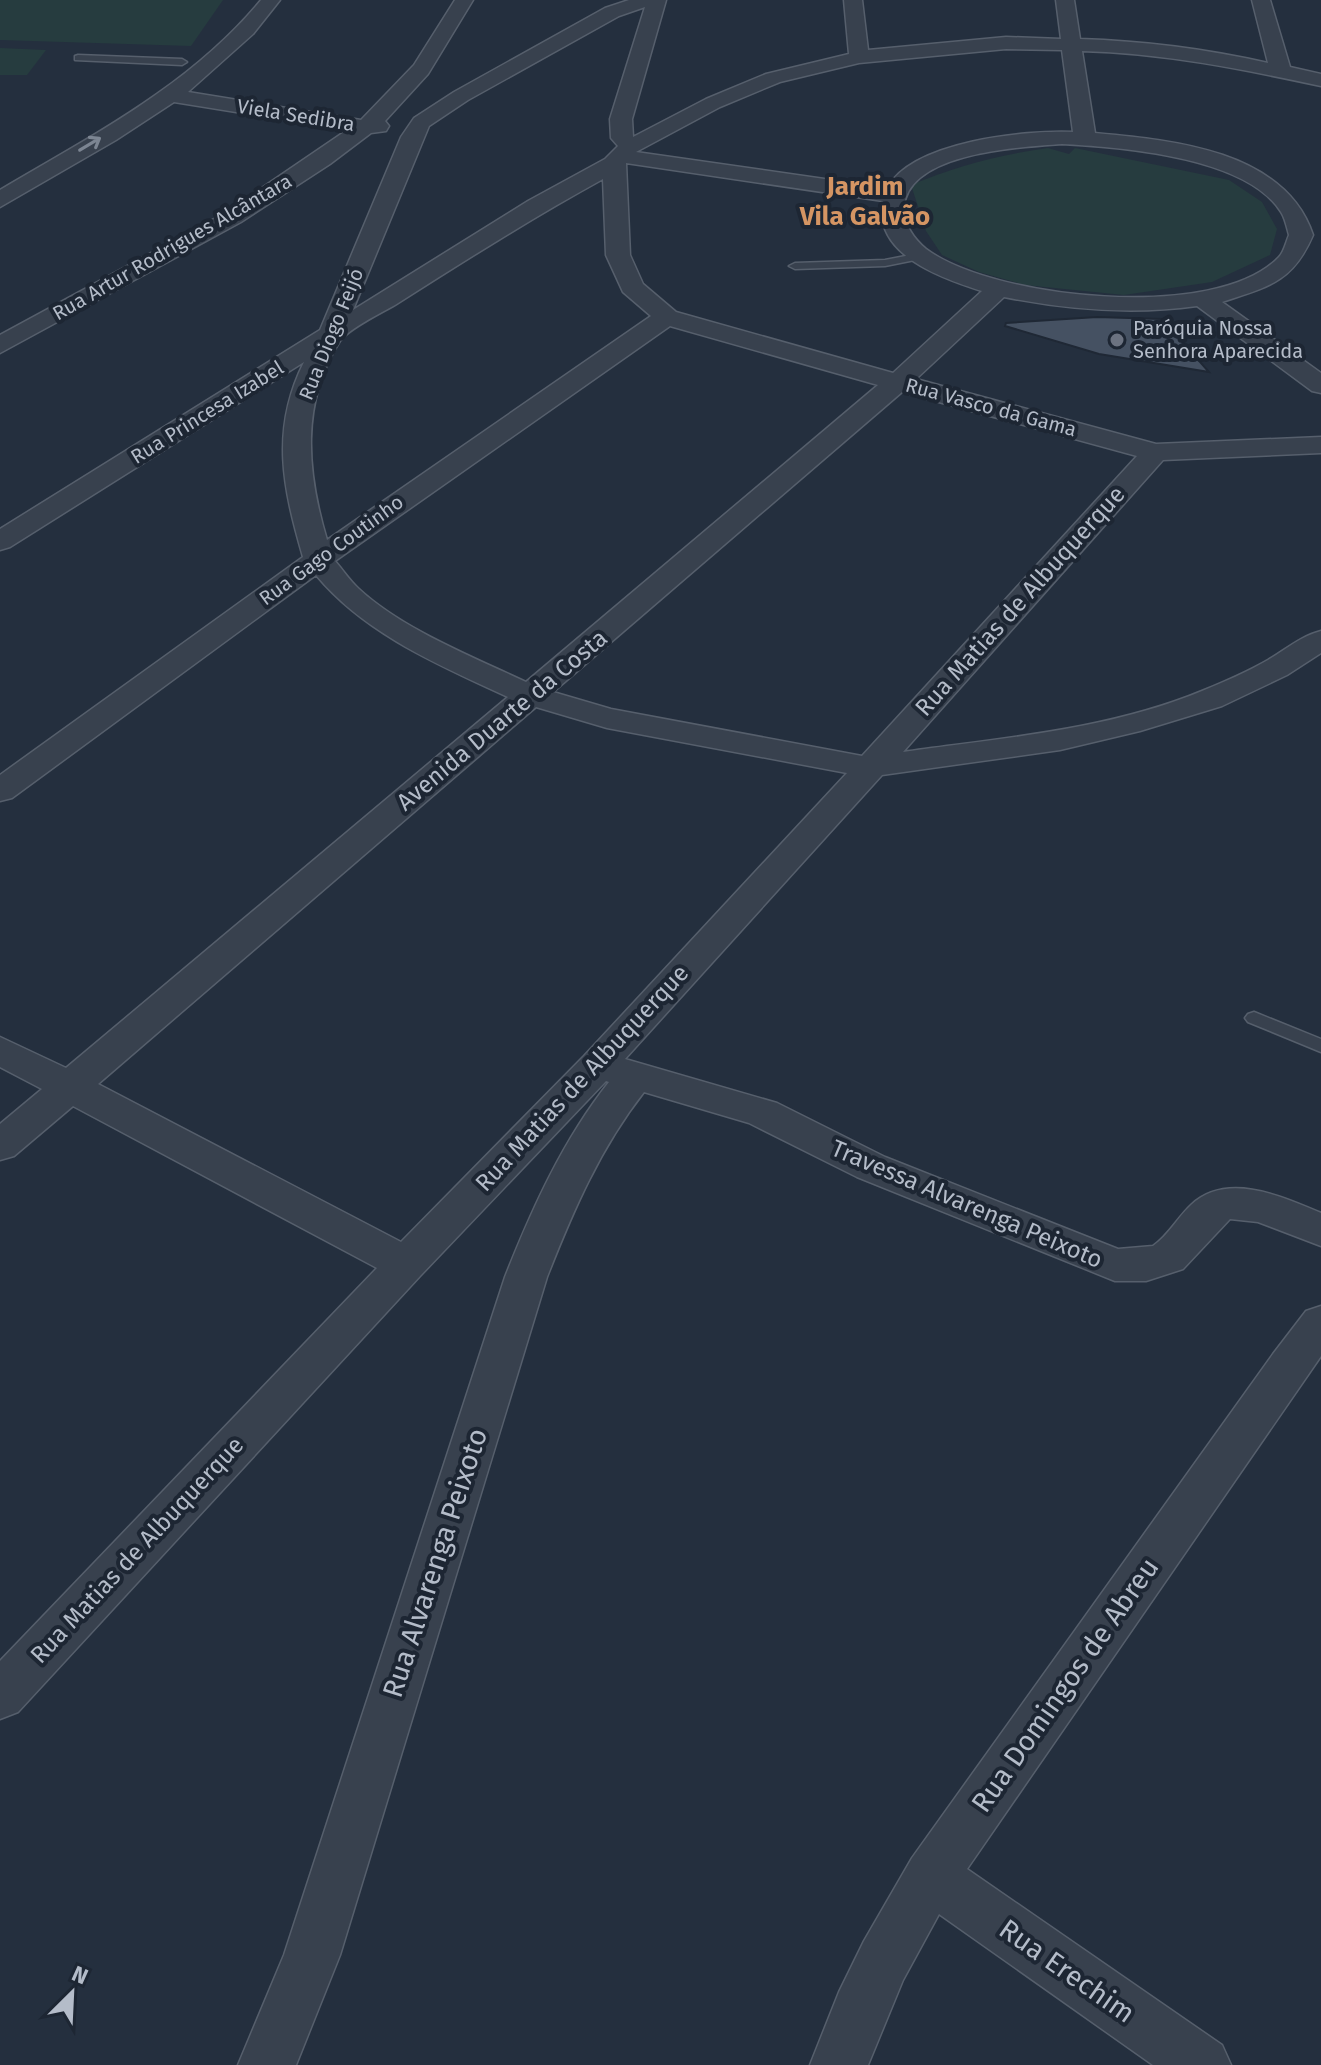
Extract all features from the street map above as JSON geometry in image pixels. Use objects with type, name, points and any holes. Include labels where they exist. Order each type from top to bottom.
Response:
[{"type":"street","points":[[7,172],[148,92],[227,22],[244,0]]},
{"type":"street","points":[[0,200],[171,95],[255,23],[271,0]]},
{"type":"street","name":"Rua Artur Rodrigues Alcântara","points":[[0,345],[263,199],[366,127],[418,72],[451,25],[464,0]]},
{"type":"street","points":[[853,0],[859,57]]},
{"type":"street","points":[[1065,0],[1073,46],[1069,133]]},
{"type":"street","points":[[1261,0],[1280,69]]},
{"type":"street","points":[[421,122],[494,77],[612,12],[652,4],[637,96],[619,130],[622,155],[615,211],[618,255],[628,279],[647,303],[667,317]]},
{"type":"street","name":"Rua Princesa Izabel","points":[[0,541],[536,206],[713,103],[773,78],[859,57],[993,44],[1132,48],[1280,69],[1321,80]]},
{"type":"street","name":"Viela Sedibra","points":[[171,95],[366,127],[421,122]]},
{"type":"street","name":"Rua Princesa Izabel","points":[[667,102],[713,103]]},
{"type":"street","name":"Rua Diogo Feijó","points":[[421,122],[402,160],[330,336],[308,380],[298,416],[295,460],[302,505],[318,559],[349,596],[389,624],[448,657],[531,696],[607,718],[867,767],[1060,740],[1129,724],[1211,699],[1276,668],[1321,640]]},
{"type":"street","points":[[1069,133],[1164,148],[1221,164],[1300,203],[1301,235],[1289,261],[1255,283],[1203,299],[1137,305],[1067,302],[999,289],[947,270],[921,256],[892,221],[893,196],[909,177],[935,161],[972,149],[1069,133]]},
{"type":"street","points":[[622,155],[893,196]]},
{"type":"street","points":[[7,172],[42,174]]},
{"type":"street","name":"Rua Princesa Izabel","points":[[536,206],[579,204],[615,211]]},
{"type":"street","name":"Avenida Duarte da Costa","points":[[0,1146],[898,382],[999,289]]},
{"type":"street","points":[[1203,299],[1321,385]]},
{"type":"street","name":"Rua Vasco da Gama","points":[[667,317],[1155,452],[1321,445]]},
{"type":"street","name":"Rua Gago Coutinho","points":[[0,791],[318,559],[504,427],[667,317]]},
{"type":"street","name":"Rua Matias de Albuquerque","points":[[0,1696],[406,1264],[616,1071],[867,767],[1014,611],[1155,452]]},
{"type":"street","points":[[0,1050],[406,1264]]},
{"type":"street","name":"Travessa Alvarenga Peixoto","points":[[616,1071],[763,1113],[871,1167],[1115,1265],[1155,1263],[1174,1254],[1211,1209],[1236,1202],[1260,1207],[1321,1230]]},
{"type":"street","name":"Rua Alvarenga Peixoto","points":[[267,2065],[312,1955],[526,1277],[551,1212],[616,1071]]},
{"type":"street","name":"Rua Domingos de Abreu","points":[[839,2065],[855,2016],[931,1876],[1261,1402],[1321,1323]]},
{"type":"street","name":"Rua Erechim","points":[[931,1876],[1202,2065]]},
{"type":"lane","points":[[78,58],[182,62]]},
{"type":"lane","points":[[795,266],[885,263],[921,256]]},
{"type":"lane","points":[[1254,1018],[1321,1046]]},
{"type":"green space","points":[[0,0],[223,0],[191,46],[0,40]]},
{"type":"green space","points":[[0,48],[46,50],[27,75],[0,75]]},
{"type":"green space","points":[[1048,148],[1069,154],[1075,148],[1229,180],[1262,202],[1277,229],[1270,255],[1212,282],[1124,295],[1025,285],[979,272],[942,255],[926,231],[911,185],[978,162]]},
{"type":"building","name":"Paróquia Nossa Senhora Aparecida","points":[[1097,317],[1162,319],[1209,372],[1099,354],[1005,326],[1006,323]]},
{"type":"place","name":"Paróquia Nossa Senhora Aparecida","points":[[1117,340]]},
{"type":"district","name":"Jardim Vila Galvão","points":[[865,201]]}]
